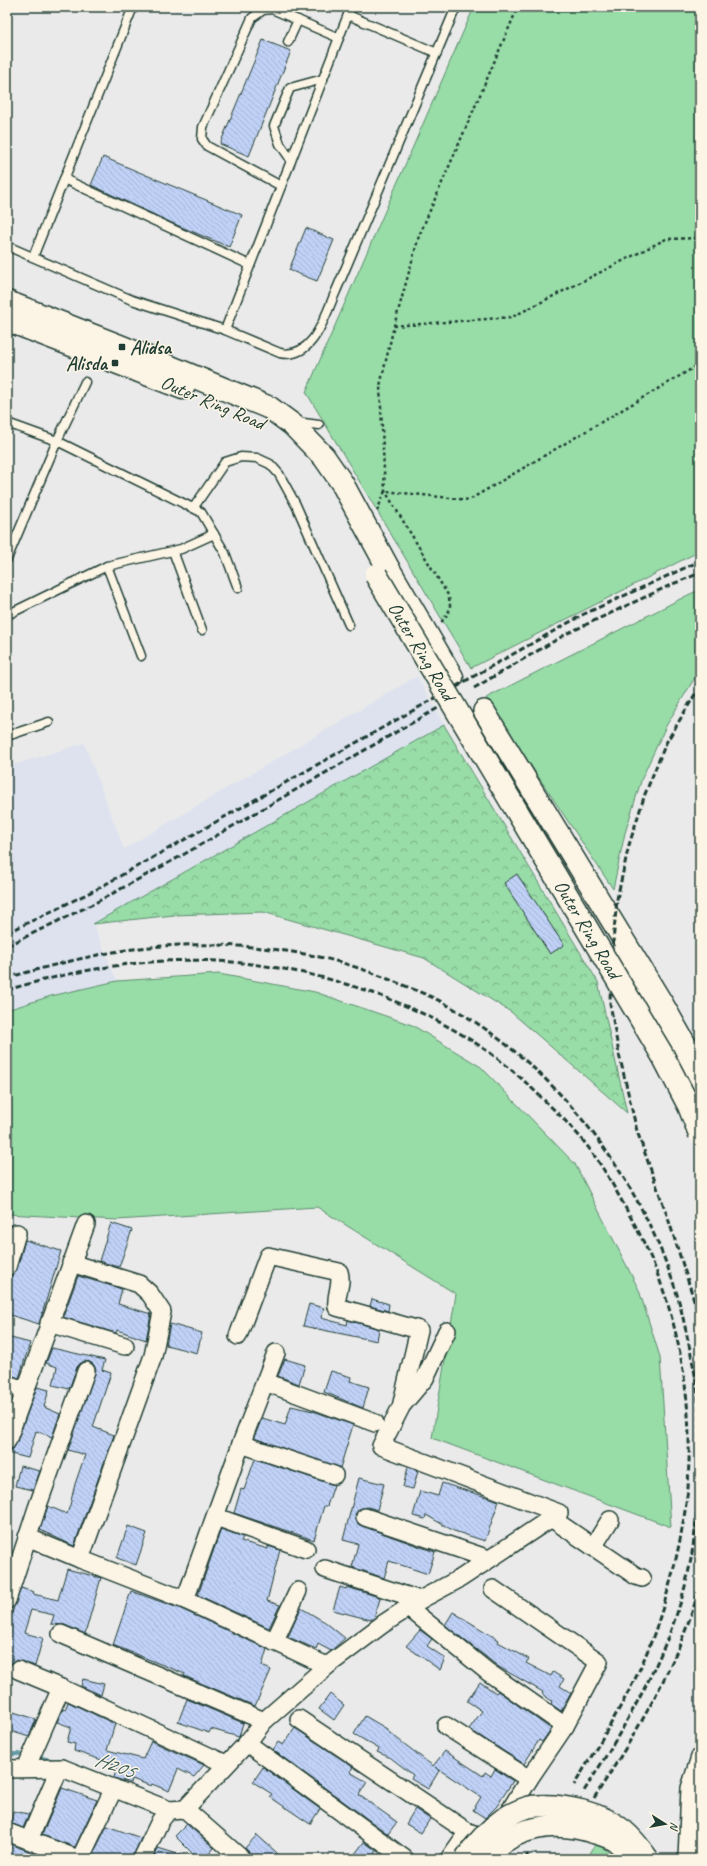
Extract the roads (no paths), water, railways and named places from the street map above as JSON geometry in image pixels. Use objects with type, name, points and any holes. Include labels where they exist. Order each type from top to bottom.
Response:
[{"type":"highway","name":"Outer Ring Road","points":[[7,302],[122,347],[270,408],[293,425],[328,464],[345,489],[382,571],[663,1056],[700,1134]]},
{"type":"highway","name":"Outer Ring Road","points":[[7,320],[250,414],[287,435],[315,465],[583,893],[674,1052],[700,1104]]},
{"type":"street","points":[[484,711],[662,1003],[700,1070]]},
{"type":"street","points":[[7,1441],[86,1224]]},
{"type":"street","points":[[7,1267],[18,1233]]},
{"type":"street","points":[[238,1336],[268,1256],[339,1272],[341,1278],[335,1298],[337,1307],[419,1330],[401,1407]]},
{"type":"street","points":[[71,1262],[139,1284],[150,1294],[162,1312],[153,1356],[80,1559]]},
{"type":"street","points":[[49,1323],[125,1346]]},
{"type":"street","points":[[142,1859],[160,1821],[177,1809],[226,1764],[247,1743],[264,1721],[327,1666],[383,1624],[461,1578],[559,1513],[381,1446],[401,1407],[425,1378],[447,1331]]},
{"type":"street","points":[[185,1600],[241,1444],[276,1353]]},
{"type":"street","points":[[7,1600],[27,1537],[86,1371]]},
{"type":"street","points":[[265,1382],[375,1423]]},
{"type":"street","points":[[7,1384],[25,1390]]},
{"type":"street","points":[[241,1444],[334,1476]]},
{"type":"street","points":[[216,1517],[306,1549]]},
{"type":"street","points":[[365,1517],[489,1559]]},
{"type":"street","points":[[551,1518],[636,1576],[642,1578]]},
{"type":"street","points":[[593,1547],[610,1520]]},
{"type":"street","points":[[27,1537],[185,1600],[327,1666]]},
{"type":"street","points":[[325,1569],[415,1604],[488,1672],[565,1726]]},
{"type":"street","points":[[299,1718],[468,1832],[492,1840],[529,1779],[565,1726],[599,1662],[493,1588]]},
{"type":"street","points":[[274,1642],[298,1591]]},
{"type":"street","points":[[61,1634],[264,1721]]},
{"type":"street","points":[[18,1670],[61,1688],[226,1764]]},
{"type":"street","points":[[26,1768],[61,1688]]},
{"type":"street","points":[[446,1726],[529,1779]]},
{"type":"street","points":[[247,1743],[405,1859]]},
{"type":"street","points":[[687,1859],[690,1788],[700,1757]]},
{"type":"street","points":[[29,1840],[57,1774],[62,1768]]},
{"type":"street","points":[[7,1769],[62,1768],[114,1788],[177,1809],[242,1859]]},
{"type":"street","points":[[7,1832],[79,1859],[114,1788]]},
{"type":"street","points":[[465,1859],[484,1837],[503,1819],[520,1811],[537,1806],[576,1809],[609,1821],[624,1830],[637,1843],[648,1859]]},
{"type":"street","points":[[486,1859],[492,1852],[511,1838],[524,1831],[538,1827],[570,1826],[616,1841],[633,1859]]},
{"type":"street","points":[[449,1859],[468,1832]]},
{"type":"lane","points":[[33,257],[133,7]]},
{"type":"lane","points":[[225,330],[351,7]]},
{"type":"lane","points":[[7,246],[132,300],[225,330],[280,353],[289,355],[300,352],[315,336],[456,7]]},
{"type":"lane","points":[[281,186],[207,146],[202,139],[203,127],[252,18],[263,10],[272,9],[339,38]]},
{"type":"lane","points":[[348,15],[437,53]]},
{"type":"lane","points":[[288,42],[298,20]]},
{"type":"lane","points":[[292,160],[280,144],[274,126],[290,88],[323,78]]},
{"type":"lane","points":[[64,179],[250,265]]},
{"type":"lane","points":[[7,559],[57,441],[85,382]]},
{"type":"lane","points":[[285,420],[319,425]]},
{"type":"lane","points":[[7,423],[57,441],[194,507],[201,512],[225,553],[238,588]]},
{"type":"lane","points":[[194,507],[225,462],[240,457],[257,458],[270,464],[279,474],[296,506],[349,625]]},
{"type":"lane","points":[[7,615],[107,566],[181,549],[214,534]]},
{"type":"lane","points":[[173,551],[202,630]]},
{"type":"lane","points":[[107,566],[141,656]]},
{"type":"lane","points":[[7,736],[49,722]]},
{"type":"waterway","name":"H205","points":[[7,1754],[19,1754]]},
{"type":"waterway","name":"H205","points":[[42,1758],[55,1761]]},
{"type":"railway","points":[[7,933],[97,889],[584,614],[700,561]]},
{"type":"railway","points":[[474,688],[568,633],[675,583],[700,573]]},
{"type":"railway","points":[[700,686],[666,743],[645,794],[629,845],[617,899],[611,963],[610,1003],[619,1054],[637,1131],[667,1215],[695,1303],[700,1326]]},
{"type":"railway","points":[[7,946],[95,903],[181,856],[450,701]]},
{"type":"railway","points":[[7,978],[96,955],[171,945],[218,945],[265,948],[330,959],[388,979],[440,1001],[493,1035],[528,1063],[561,1095],[617,1166],[640,1205],[659,1246],[675,1288],[682,1313],[697,1384],[699,1413],[699,1475],[693,1549],[685,1586],[671,1629],[638,1700],[612,1747],[584,1791]]},
{"type":"railway","points":[[7,990],[59,976],[111,966],[164,961],[190,960],[251,964],[286,969],[320,977],[388,998],[451,1028],[480,1046],[506,1065],[531,1087],[570,1125],[591,1151],[609,1178],[649,1253],[670,1311],[683,1371],[687,1401],[689,1463],[688,1492],[680,1541],[669,1587],[654,1633],[630,1689],[607,1731],[574,1785]]},
{"type":"railway","points":[[594,1798],[626,1748],[669,1670],[691,1615],[700,1586]]},
{"type":"railway","points":[[525,1859],[528,1854]]},
{"type":"place","name":"Alidsa","points":[[122,347]]},
{"type":"place","name":"Alisda","points":[[115,363]]}]
